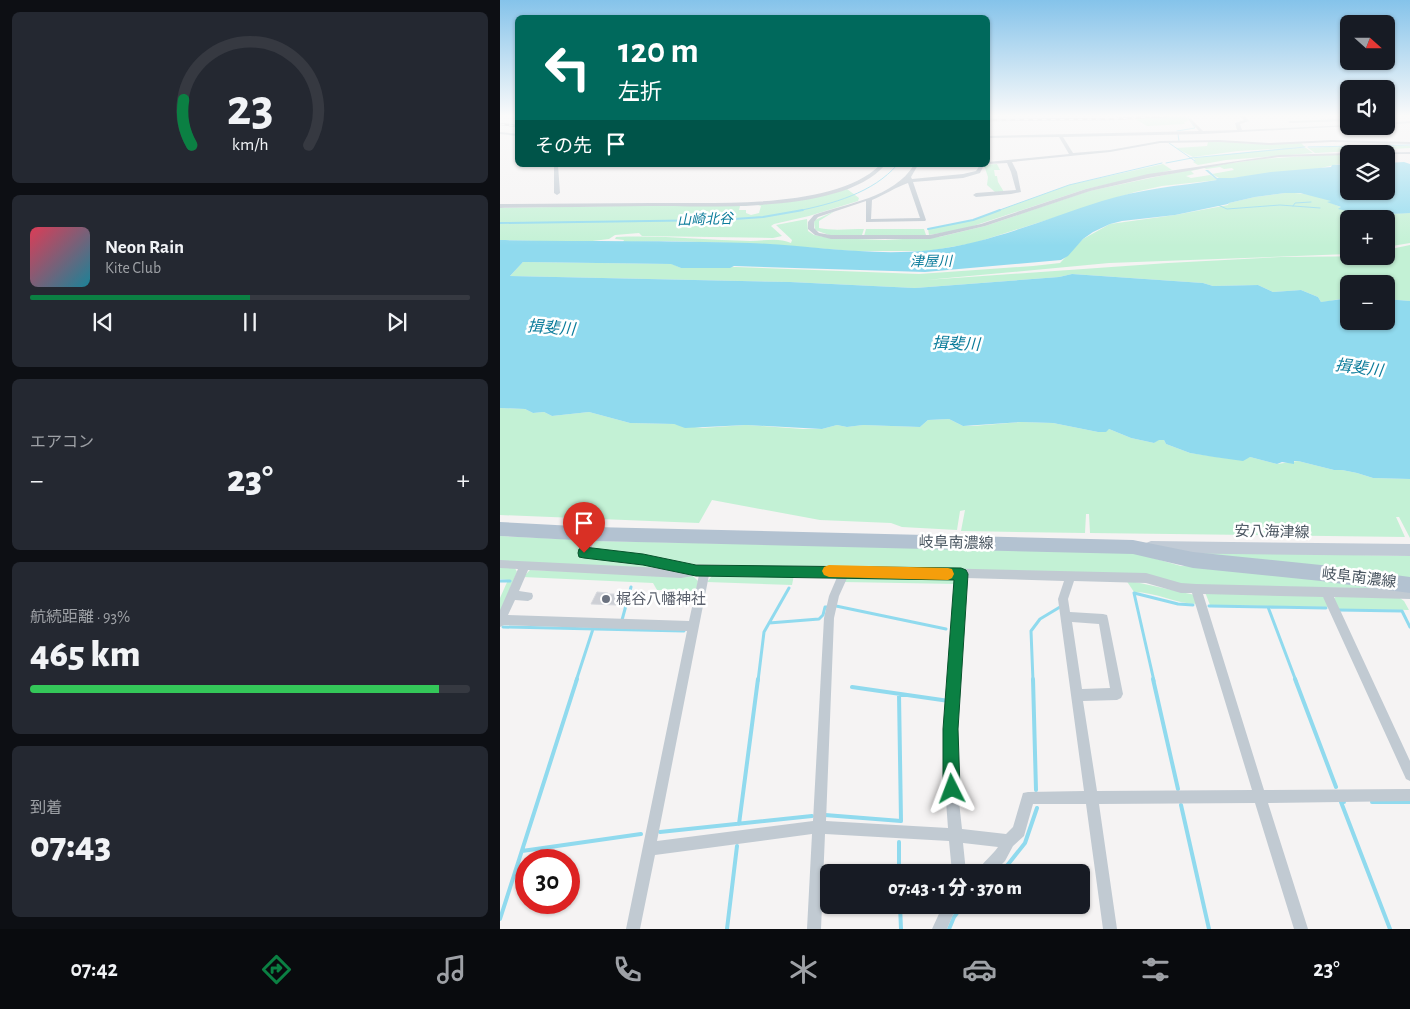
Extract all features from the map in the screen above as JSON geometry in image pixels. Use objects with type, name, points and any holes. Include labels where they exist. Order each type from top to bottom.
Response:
[{"type":"main road","name":"岐阜南濃線","points":[[500,529],[593,534],[1133,547],[1193,560],[1322,573],[1410,585]]},
{"type":"main road","name":"安八海津線","points":[[1133,547],[1410,550]]},
{"type":"street","points":[[990,163],[1030,159]]},
{"type":"street","points":[[981,167],[978,172],[973,174],[933,180],[909,179],[869,198],[816,216],[811,222],[811,229],[817,234],[831,237],[930,237],[983,225],[1088,190],[1157,174],[1252,159]]},
{"type":"street","points":[[976,195],[996,192],[1015,193],[1019,191],[1009,162]]},
{"type":"street","points":[[556,167],[557,193]]},
{"type":"street","points":[[500,206],[697,204],[786,200],[822,195],[840,190],[874,173],[881,167]]},
{"type":"street","points":[[869,198],[868,221],[923,220],[909,179],[915,167]]},
{"type":"street","points":[[593,534],[584,553],[643,560],[701,570]]},
{"type":"street","points":[[500,564],[681,573],[701,570],[845,571],[1146,578],[1181,588],[1196,589],[1410,594]]},
{"type":"street","points":[[525,565],[500,621],[694,626]]},
{"type":"street","points":[[633,929],[694,626],[701,570]]},
{"type":"street","points":[[814,929],[829,618],[834,596],[845,571]]},
{"type":"street","points":[[958,864],[950,774],[950,729],[961,574]]},
{"type":"street","points":[[1071,576],[1063,599],[1110,929]]},
{"type":"street","points":[[1196,589],[1301,929]]},
{"type":"street","points":[[1326,592],[1410,775]]},
{"type":"street","points":[[512,595],[528,596]]},
{"type":"street","points":[[1066,618],[1103,618],[1117,694],[1077,694]]},
{"type":"street","points":[[993,864],[1008,841],[1019,830],[1028,798],[1410,796]]},
{"type":"street","points":[[650,849],[818,826],[1008,841]]},
{"type":"street","points":[[939,929],[946,914]]},
{"type":"green space","points":[[1194,159],[1234,159],[1198,165],[1193,162]]},
{"type":"green space","points":[[1259,159],[1340,159],[1340,164],[1316,169],[1232,178],[1219,178],[1212,174],[1234,170],[1232,168],[1206,169],[1203,167]]},
{"type":"green space","points":[[997,164],[1000,170],[994,170],[995,176],[997,176],[1004,192],[995,192],[987,185],[988,177],[985,167],[990,167],[990,165]]},
{"type":"green space","points":[[1163,164],[1172,170],[1086,189],[964,229],[929,235],[928,229],[973,220],[1069,185]]},
{"type":"green space","points":[[1200,169],[1191,171],[1194,174],[1186,176],[1191,178],[1210,175],[1218,180],[1162,186],[1135,192],[974,243],[928,251],[854,251],[762,244],[668,241],[623,242],[624,240],[615,239],[616,237],[650,237],[750,241],[776,240],[791,243],[792,240],[776,225],[807,219],[808,231],[814,235],[830,238],[885,240],[939,237],[985,226],[1089,191]]},
{"type":"green space","points":[[847,189],[859,198],[858,201],[809,216],[774,224],[771,226],[782,236],[773,238],[642,236],[639,233],[615,235],[609,239],[584,242],[500,240],[500,208],[748,204],[747,206],[740,206],[739,210],[746,210],[746,213],[751,215],[759,213],[761,206],[758,203],[820,196]]},
{"type":"green space","points":[[1285,193],[1303,194],[1333,201],[1329,202],[1347,210],[1340,210],[1340,254],[1109,263],[926,280],[1281,257],[1340,256],[1340,265],[1395,265],[1395,248],[1410,245],[1410,301],[1395,300],[1395,275],[1340,275],[1340,299],[1321,302],[1318,297],[1301,290],[1273,292],[1258,285],[1213,286],[1203,283],[1072,274],[1059,277],[915,288],[790,282],[510,276],[523,262],[672,264],[681,268],[736,267],[919,274],[1033,266],[1060,263],[1083,239],[1110,224],[1175,215],[1228,205],[1229,203]]},
{"type":"green space","points":[[835,211],[819,221],[819,228],[835,230],[864,229],[862,235],[829,235],[815,230],[815,220]]},
{"type":"green space","points":[[1410,213],[1410,243],[1395,246],[1395,214]]},
{"type":"green space","points":[[866,229],[924,229],[926,235],[864,236]]},
{"type":"green space","points":[[500,408],[525,409],[533,413],[544,412],[552,416],[589,412],[630,423],[674,424],[702,428],[746,425],[803,429],[822,429],[837,425],[847,427],[863,425],[920,427],[928,420],[949,419],[963,426],[1021,422],[1053,423],[1098,432],[1109,429],[1131,438],[1154,443],[1158,440],[1164,440],[1166,444],[1190,453],[1236,459],[1250,457],[1277,464],[1298,461],[1373,478],[1410,479],[1410,538],[1399,517],[1396,517],[1405,537],[1090,533],[1089,514],[1086,514],[1085,533],[961,531],[965,510],[960,511],[957,530],[902,527],[891,523],[820,520],[712,500],[699,523],[500,515]]},
{"type":"green space","points":[[500,536],[584,540],[578,554],[669,567],[668,569],[500,561]]},
{"type":"green space","points":[[595,541],[1128,551],[1181,566],[1222,567],[1408,589],[1181,585],[1144,574],[693,564],[591,550]]},
{"type":"green space","points":[[1179,552],[1410,556],[1410,581]]},
{"type":"green space","points":[[500,568],[515,568],[517,572],[500,612],[500,598],[508,580],[500,579]]},
{"type":"green space","points":[[530,570],[693,576],[698,581],[696,591],[657,590],[653,583],[523,577]]},
{"type":"green space","points":[[792,573],[794,575],[792,585],[707,582],[712,576]]},
{"type":"green space","points":[[850,574],[952,577],[957,584],[843,582]]},
{"type":"green space","points":[[1126,580],[1195,595],[1198,604],[1134,592]]},
{"type":"green space","points":[[1205,592],[1319,594],[1327,600],[1330,607],[1210,605]]},
{"type":"green space","points":[[1336,596],[1397,596],[1404,601],[1409,610],[1337,609],[1333,600]]},
{"type":"water","points":[[1395,162],[1410,164],[1410,213],[1395,214],[1395,210],[1342,210],[1338,209],[1341,207],[1327,202],[1331,201],[1300,193],[1255,197],[1175,215],[1110,224],[1083,239],[1068,256],[1061,260],[925,272],[734,266],[730,268],[681,268],[671,264],[523,262],[510,276],[790,282],[915,288],[1059,277],[1072,274],[1203,283],[1213,286],[1258,285],[1273,292],[1301,290],[1318,297],[1321,302],[1340,299],[1340,330],[1395,330],[1395,300],[1410,301],[1410,479],[1373,478],[1298,461],[1294,461],[1294,464],[1282,462],[1277,464],[1250,457],[1243,461],[1214,457],[1190,453],[1166,444],[1164,440],[1154,443],[1131,438],[1109,429],[1106,432],[1098,432],[1053,423],[1021,422],[963,426],[949,419],[928,420],[920,427],[863,425],[847,427],[837,425],[822,429],[746,425],[685,428],[674,424],[630,423],[589,412],[552,416],[544,412],[533,413],[525,409],[500,408],[500,240],[750,243],[841,250],[908,252],[953,247],[975,242],[1116,197],[1159,188],[1217,180],[1205,170],[1208,170],[1217,178],[1232,178],[1340,165],[1340,200],[1395,200]]},
{"type":"building","name":"梶谷八幡神社","points":[[597,592],[621,594],[616,605],[591,604]]},
{"type":"waterway","points":[[1166,163],[1185,159]]},
{"type":"waterway","points":[[997,211],[1069,185],[1162,163]]},
{"type":"waterway","name":"山崎北谷","points":[[797,211],[851,196],[876,183],[895,167]]},
{"type":"waterway","points":[[1293,206],[1295,203],[1311,202]]},
{"type":"waterway","points":[[1218,205],[1227,209],[1280,205],[1293,206]]},
{"type":"waterway","points":[[1293,206],[1320,208]]},
{"type":"waterway","name":"山崎北谷","points":[[500,223],[720,220],[763,217],[803,210]]},
{"type":"waterway","points":[[928,229],[973,220],[1000,210]]},
{"type":"waterway","points":[[500,581],[510,581]]},
{"type":"waterway","points":[[622,620],[631,587]]},
{"type":"waterway","points":[[769,623],[789,588]]},
{"type":"waterway","points":[[1154,681],[1134,593],[1178,604],[1193,605]]},
{"type":"waterway","points":[[836,606],[946,629]]},
{"type":"waterway","points":[[1209,606],[1268,607]]},
{"type":"waterway","points":[[769,623],[819,619],[823,615],[825,607],[829,607]]},
{"type":"waterway","points":[[1033,681],[1031,631],[1040,619],[1060,607]]},
{"type":"waterway","points":[[1268,607],[1326,608]]},
{"type":"waterway","points":[[1268,607],[1296,681]]},
{"type":"waterway","points":[[1338,610],[1402,611],[1410,627]]},
{"type":"waterway","points":[[758,681],[764,632],[769,623]]},
{"type":"waterway","points":[[503,627],[684,631]]},
{"type":"waterway","points":[[576,681],[593,629]]},
{"type":"waterway","points":[[500,919],[577,679]]},
{"type":"waterway","points":[[739,824],[758,679]]},
{"type":"waterway","points":[[1033,679],[1036,790]]},
{"type":"waterway","points":[[1153,679],[1178,789]]},
{"type":"waterway","points":[[1295,679],[1336,787]]},
{"type":"waterway","points":[[852,687],[949,701]]},
{"type":"waterway","points":[[825,815],[901,821],[899,694]]},
{"type":"waterway","points":[[1344,802],[1341,802],[1390,929]]},
{"type":"waterway","points":[[1372,802],[1410,802]]},
{"type":"waterway","points":[[1181,805],[1209,929]]},
{"type":"waterway","points":[[1008,864],[1025,843],[1037,808]]},
{"type":"waterway","points":[[739,824],[812,816]]},
{"type":"waterway","points":[[660,832],[739,824]]},
{"type":"waterway","points":[[536,849],[641,834]]},
{"type":"waterway","points":[[899,842],[899,864]]},
{"type":"waterway","points":[[727,929],[737,846]]},
{"type":"waterway","points":[[900,914],[901,929]]},
{"type":"waterway","points":[[949,929],[956,914]]},
{"type":"slow traffic","points":[[829,571],[948,574]]},
{"type":"place","name":"梶谷八幡神社","points":[[606,599]]},
{"type":"route","points":[[584,553],[643,560],[696,570],[961,574],[950,729],[952,789]]},
{"type":"water label","name":"津屋川","points":[[931,262]]},
{"type":"water label","name":"揖斐川","points":[[551,328]]},
{"type":"water label","name":"揖斐川","points":[[956,344]]},
{"type":"water label","name":"揖斐川","points":[[1359,368]]}]
